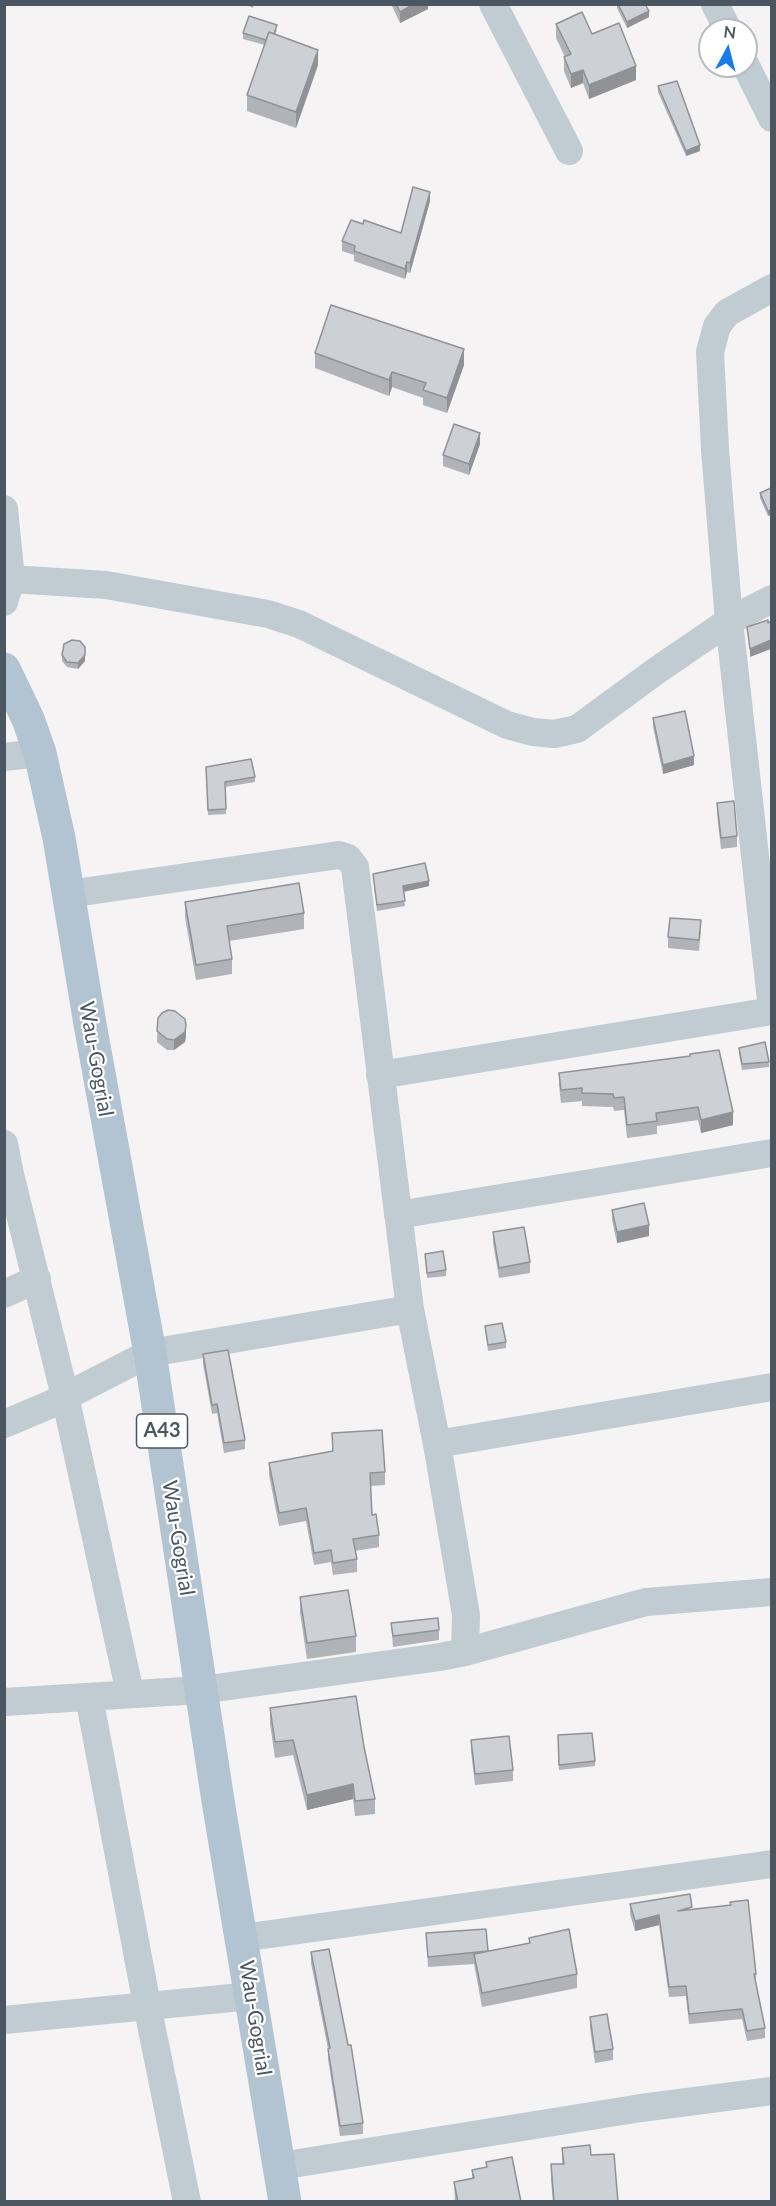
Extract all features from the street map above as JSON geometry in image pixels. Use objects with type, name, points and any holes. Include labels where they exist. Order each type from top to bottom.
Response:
[{"type":"main road","name":"Wau-Gogrial","points":[[4,669],[28,719],[40,753],[59,838],[150,1353],[201,1690],[285,2202]]},
{"type":"street","points":[[493,4],[569,151]]},
{"type":"street","points":[[715,4],[722,18]]},
{"type":"street","points":[[758,78],[771,118]]},
{"type":"street","points":[[380,1075],[771,1010],[729,621],[715,449],[710,352],[717,326],[727,313],[771,288]]},
{"type":"street","points":[[4,509],[8,591],[106,585],[268,614],[299,624],[507,725],[533,732],[555,734],[577,729],[656,670],[729,621],[771,599]]},
{"type":"street","points":[[4,757],[40,753]]},
{"type":"street","points":[[68,894],[339,855],[348,858],[356,867],[410,1309],[438,1444],[466,1615],[465,1652]]},
{"type":"street","points":[[4,1144],[65,1396],[130,1693]]},
{"type":"street","points":[[398,1215],[771,1153]]},
{"type":"street","points":[[4,1294],[37,1279]]},
{"type":"street","points":[[4,1424],[49,1405],[150,1353],[410,1309]]},
{"type":"street","points":[[438,1444],[771,1387]]},
{"type":"street","points":[[4,1702],[201,1690],[465,1652],[646,1602],[771,1592]]},
{"type":"street","points":[[89,1697],[147,2006],[187,2202]]},
{"type":"street","points":[[242,1938],[771,1863]]},
{"type":"street","points":[[4,2020],[252,1996]]},
{"type":"street","points":[[280,2166],[672,2103],[771,2091]]},
{"type":"building","points":[[396,4],[414,4],[400,12]]},
{"type":"building","points":[[618,4],[645,4],[649,11],[627,22]]},
{"type":"building","points":[[582,12],[592,34],[619,23],[636,66],[589,85],[583,70],[571,74],[564,57],[571,54],[556,24]]},
{"type":"building","points":[[249,16],[277,25],[274,34],[269,32],[266,40],[243,33]]},
{"type":"building","points":[[269,32],[318,50],[296,112],[247,95]]},
{"type":"building","points":[[677,81],[700,145],[686,151],[658,86]]},
{"type":"building","points":[[413,187],[430,192],[410,263],[407,262],[405,269],[354,251],[355,246],[342,241],[351,220],[363,224],[364,220],[401,233]]},
{"type":"building","points":[[331,305],[464,349],[447,398],[423,390],[426,383],[392,372],[389,380],[315,353]]},
{"type":"building","points":[[454,424],[480,433],[469,464],[443,455]]},
{"type":"building","points":[[771,488],[771,510],[768,511],[760,493]]},
{"type":"building","points":[[768,620],[768,623],[771,621],[771,640],[750,649],[747,627]]},
{"type":"building","points":[[72,640],[80,641],[85,647],[85,655],[78,663],[67,662],[62,655],[64,644]]},
{"type":"building","points":[[685,711],[694,756],[663,765],[653,718]]},
{"type":"building","points":[[251,759],[255,777],[225,782],[226,809],[208,810],[206,767]]},
{"type":"building","points":[[734,801],[737,836],[721,838],[717,803]]},
{"type":"building","points":[[425,863],[429,881],[403,886],[405,901],[377,905],[373,874]]},
{"type":"building","points":[[299,883],[304,913],[227,926],[232,959],[196,965],[185,902]]},
{"type":"building","points":[[670,918],[701,920],[699,940],[668,937]]},
{"type":"building","points":[[168,1010],[175,1011],[185,1019],[185,1032],[174,1040],[167,1039],[157,1031],[158,1018]]},
{"type":"building","points":[[765,1042],[769,1062],[742,1064],[739,1048]]},
{"type":"building","points":[[719,1050],[733,1112],[701,1120],[698,1107],[656,1113],[657,1121],[627,1125],[624,1097],[614,1098],[613,1094],[582,1093],[582,1088],[561,1090],[559,1073],[690,1056],[690,1054]]},
{"type":"building","points":[[644,1203],[649,1225],[617,1232],[612,1210]]},
{"type":"building","points":[[524,1227],[530,1262],[499,1268],[493,1232]]},
{"type":"building","points":[[443,1251],[446,1270],[427,1273],[425,1254]]},
{"type":"building","points":[[502,1323],[506,1342],[488,1345],[485,1326]]},
{"type":"building","points":[[228,1350],[245,1440],[224,1443],[217,1404],[212,1405],[203,1354]]},
{"type":"building","points":[[382,1430],[385,1472],[370,1473],[372,1515],[376,1514],[379,1535],[353,1539],[357,1559],[333,1563],[331,1550],[314,1553],[306,1508],[279,1513],[269,1463],[333,1451],[332,1433]]},
{"type":"building","points":[[348,1590],[356,1636],[307,1643],[300,1597]]},
{"type":"building","points":[[438,1618],[439,1630],[393,1636],[391,1623]]},
{"type":"building","points":[[356,1696],[375,1799],[355,1801],[353,1784],[307,1795],[293,1740],[275,1742],[270,1708]]},
{"type":"building","points":[[592,1733],[595,1761],[559,1765],[558,1735]]},
{"type":"building","points":[[509,1736],[513,1770],[475,1774],[471,1740]]},
{"type":"building","points":[[690,1894],[692,1907],[678,1911],[731,1905],[730,1902],[748,1900],[756,1974],[754,1974],[765,2028],[747,2031],[742,2009],[689,2014],[686,1986],[669,1987],[659,1915],[635,1921],[630,1904]]},
{"type":"building","points":[[486,1929],[488,1951],[428,1957],[426,1933]]},
{"type":"building","points":[[569,1929],[577,1974],[482,1993],[474,1954],[530,1943],[529,1938]]},
{"type":"building","points":[[329,1949],[348,2045],[351,2045],[363,2123],[340,2126],[328,2049],[330,2048],[311,1952]]},
{"type":"building","points":[[607,2014],[613,2049],[595,2052],[590,2017]]},
{"type":"building","points":[[590,2145],[591,2155],[614,2154],[618,2202],[554,2202],[551,2164],[564,2164],[562,2148]]},
{"type":"building","points":[[512,2157],[521,2202],[458,2202],[454,2182],[474,2178],[472,2170],[487,2167],[486,2162]]}]
